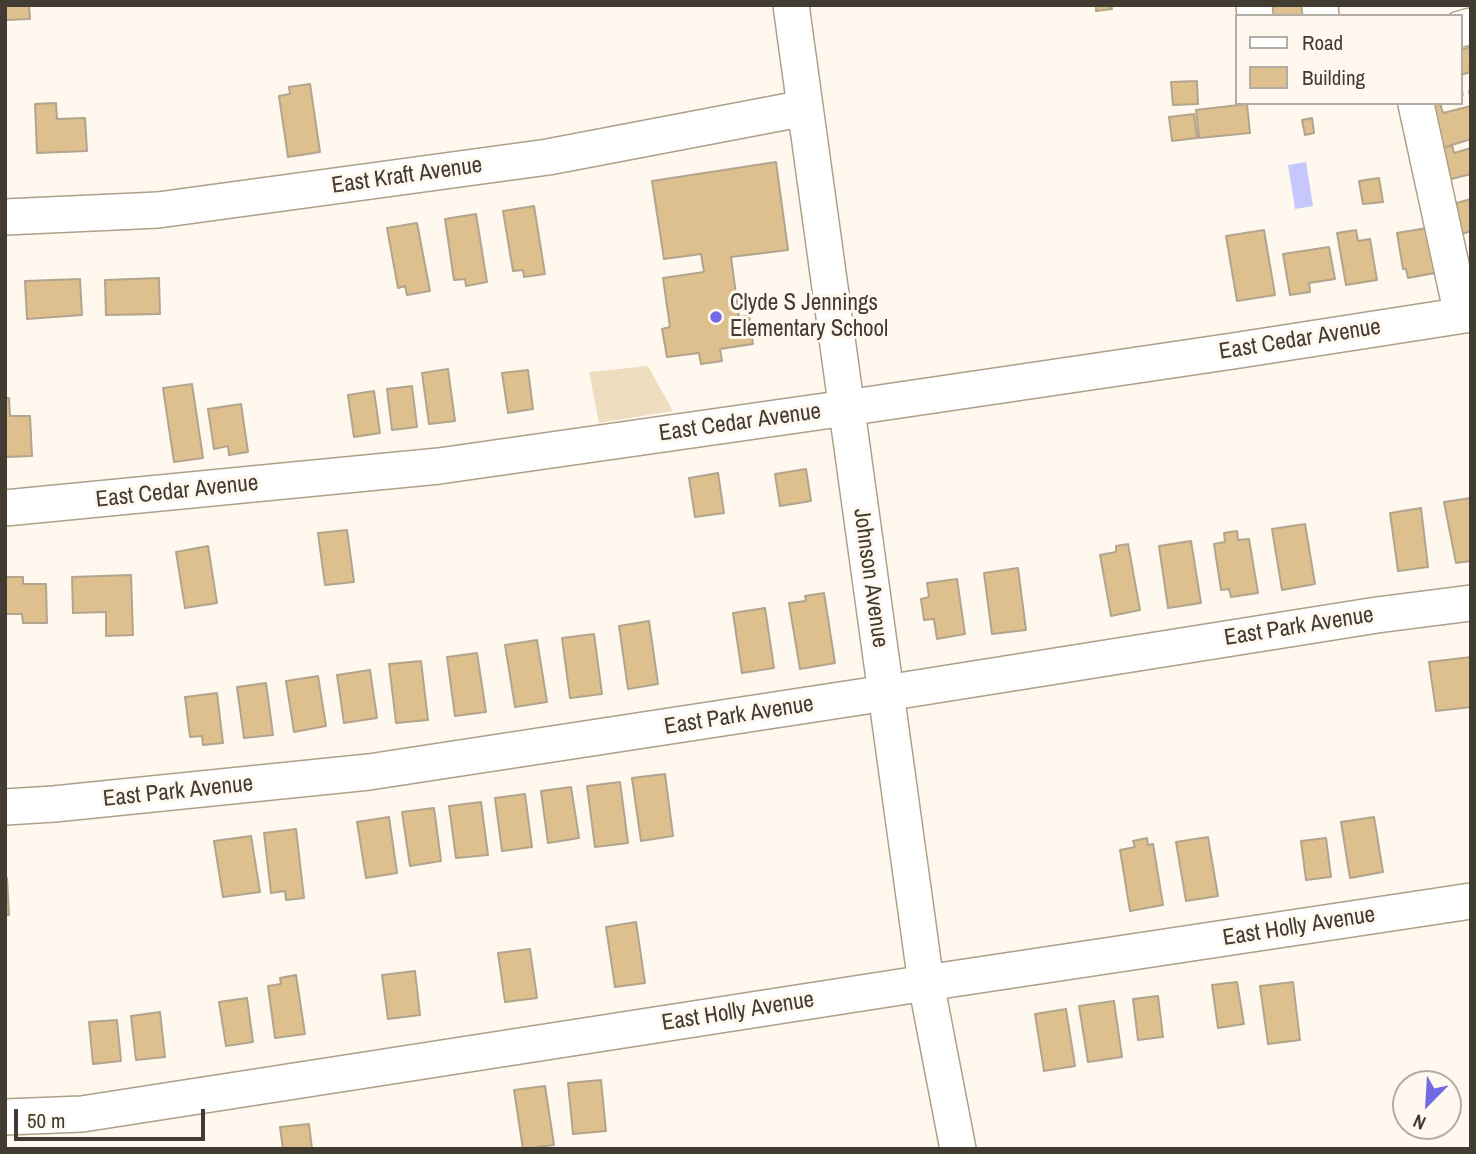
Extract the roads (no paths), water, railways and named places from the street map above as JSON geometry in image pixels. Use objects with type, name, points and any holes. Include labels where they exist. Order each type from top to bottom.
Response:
[{"type":"street","name":"Johnson Avenue","points":[[791,5],[926,983],[958,1149]]},
{"type":"street","points":[[1416,105],[1466,315]]},
{"type":"street","name":"East Kraft Avenue","points":[[5,217],[158,210],[562,154],[805,108]]},
{"type":"street","name":"East Cedar Avenue","points":[[5,509],[439,466],[1466,315]]},
{"type":"street","name":"East Park Avenue","points":[[5,807],[369,772],[1349,619],[1471,603]]},
{"type":"street","name":"East Holly Avenue","points":[[5,1117],[82,1114],[1471,901]]},
{"type":"water","points":[[1306,162],[1313,206],[1295,209],[1288,165]]},
{"type":"place","name":"Clyde S Jennings Elementary School","points":[[716,317]]}]
